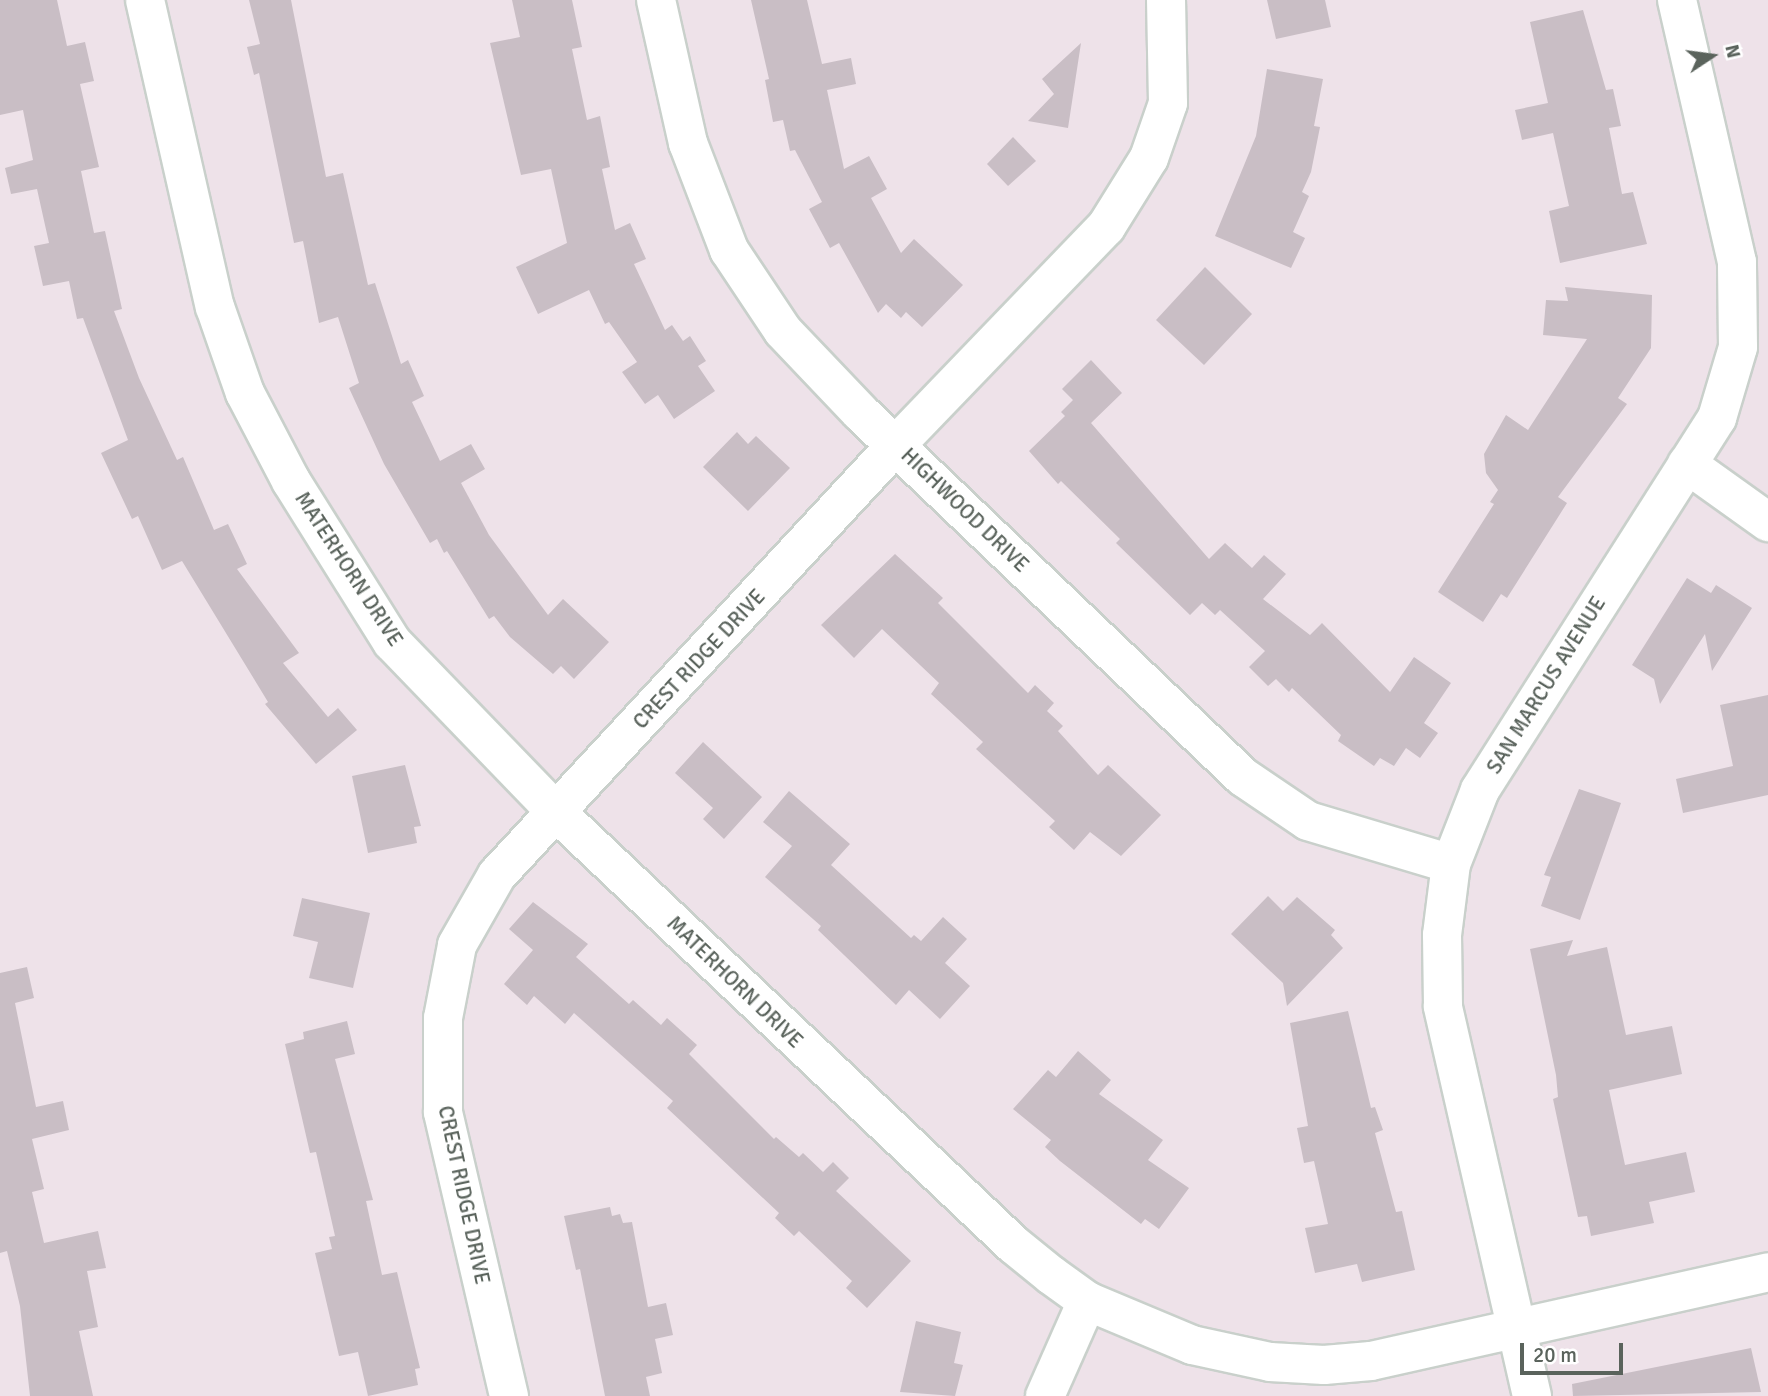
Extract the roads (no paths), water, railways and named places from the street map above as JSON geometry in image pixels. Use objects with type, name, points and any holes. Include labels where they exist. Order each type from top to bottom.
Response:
[{"type":"street","name":"MATERHORN DRIVE","points":[[145,0],[215,307],[245,393],[292,481],[392,642],[555,811],[1014,1245],[1087,1301],[1192,1345],[1270,1362],[1324,1365],[1371,1361],[1768,1272]]},
{"type":"street","name":"HIGHWOOD DRIVE","points":[[656,0],[688,143],[729,250],[783,331],[896,445],[1243,777],[1308,821],[1451,864]]},
{"type":"street","name":"CREST RIDGE DRIVE","points":[[509,1396],[443,1112],[443,1018],[457,945],[497,875],[555,811],[896,445],[1107,228],[1149,158],[1168,103],[1166,0]]},
{"type":"street","name":"SAN MARCUS AVENUE","points":[[1532,1396],[1443,1006],[1443,935],[1451,864],[1480,790],[1717,418],[1738,347],[1737,262],[1677,0]]},
{"type":"street","points":[[1687,464],[1768,522]]},
{"type":"street","points":[[1045,1396],[1087,1301]]}]
